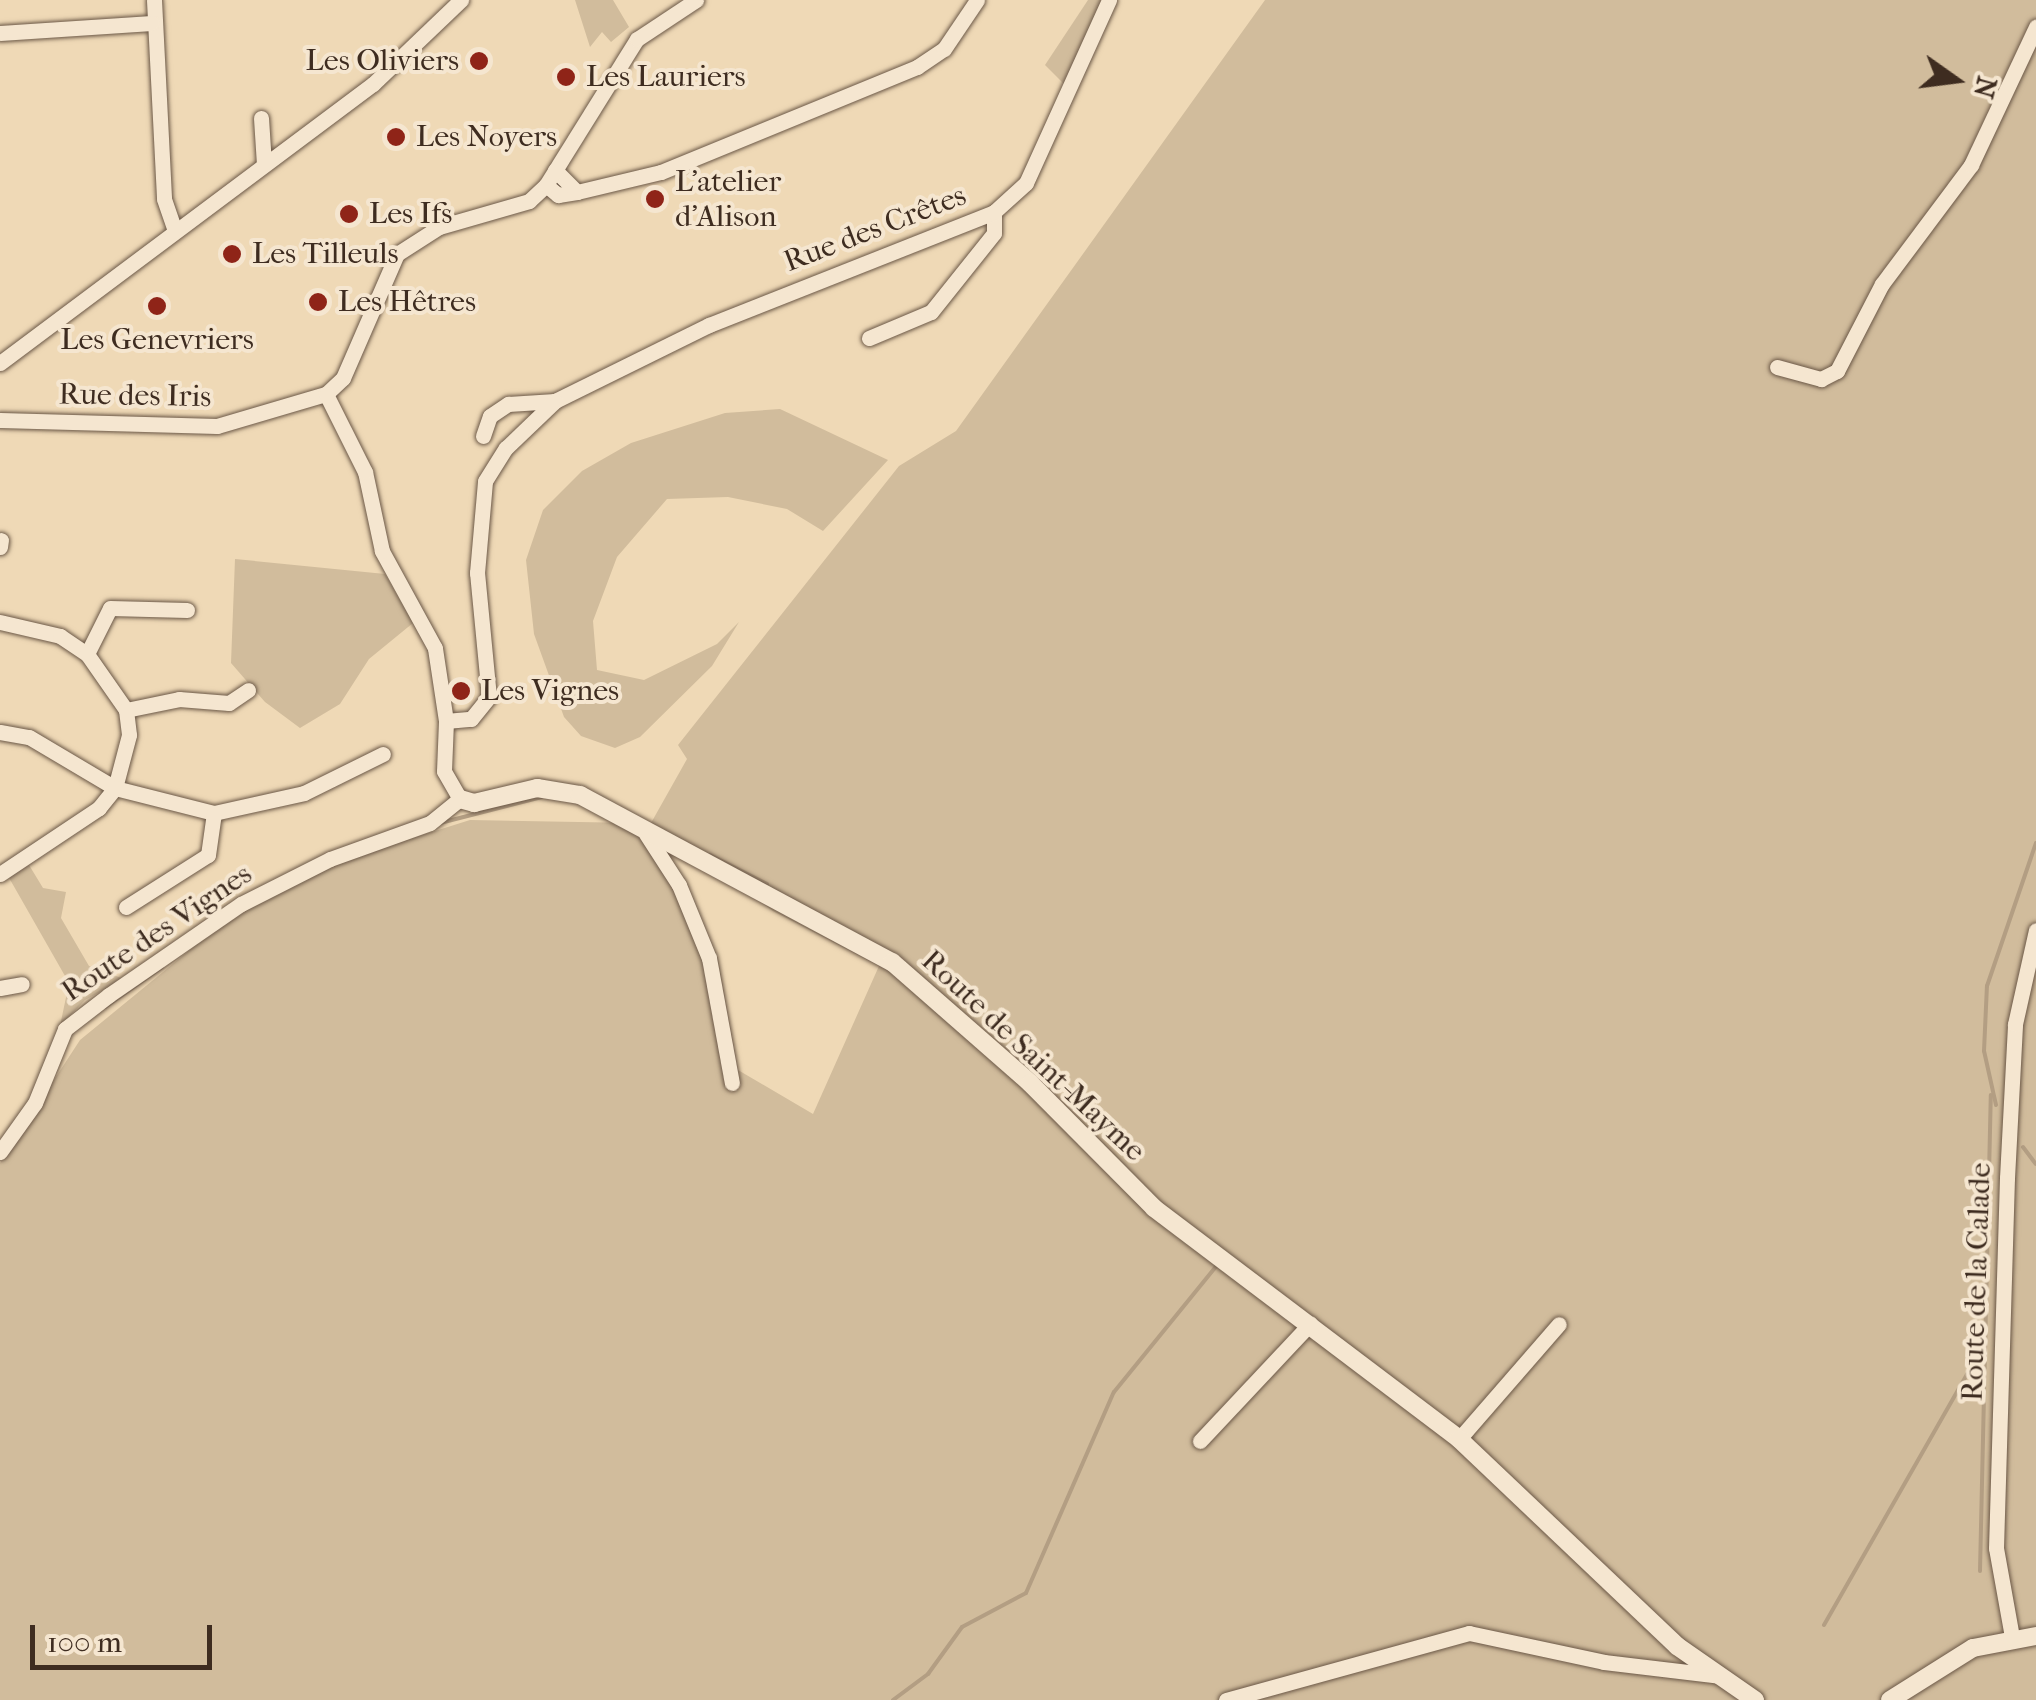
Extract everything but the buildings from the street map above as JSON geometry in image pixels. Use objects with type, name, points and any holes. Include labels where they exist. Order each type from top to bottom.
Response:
[{"type":"street","points":[[154,0],[152,22],[164,199],[175,231]]},
{"type":"street","points":[[0,363],[413,52],[461,0]]},
{"type":"street","points":[[460,799],[444,771],[446,721],[436,648],[382,551],[371,497],[326,394],[342,378],[396,254],[439,227],[505,213],[550,178],[637,38],[696,0]]},
{"type":"street","points":[[550,178],[558,196],[661,172],[917,67],[944,48],[978,0]]},
{"type":"street","name":"Rue des Crêtes","points":[[446,721],[471,719],[489,697],[477,538],[490,469],[524,430],[555,402],[709,325],[994,212],[1026,184],[1109,0]]},
{"type":"street","points":[[0,33],[152,22]]},
{"type":"street","points":[[1777,367],[1820,380],[1838,371],[1882,284],[1971,165],[2036,27]]},
{"type":"street","points":[[261,118],[264,165]]},
{"type":"street","points":[[868,338],[931,312],[994,233],[994,212]]},
{"type":"street","name":"Rue des Iris","points":[[0,420],[216,426],[326,394]]},
{"type":"street","name":"Rue des Crêtes","points":[[482,436],[490,416],[508,404],[555,402]]},
{"type":"street","points":[[87,654],[110,608],[187,610]]},
{"type":"street","points":[[0,622],[60,636],[87,654],[126,710],[130,735],[115,788],[99,808],[0,874]]},
{"type":"street","points":[[126,710],[179,699],[229,704],[248,690]]},
{"type":"street","points":[[0,732],[30,736],[115,788],[214,813],[304,793],[383,754]]},
{"type":"street","name":"Route de Saint-Mayme","points":[[460,799],[474,803],[557,788],[594,800],[646,834],[674,842],[892,962],[1030,1083],[1154,1208],[1459,1440],[1677,1646],[1755,1700]]},
{"type":"street","name":"Route des Vignes","points":[[0,1152],[35,1103],[66,1029],[109,995],[241,904],[330,858],[430,823],[460,799]]},
{"type":"street","points":[[126,907],[208,856],[214,813]]},
{"type":"street","points":[[646,834],[679,885],[709,958],[732,1082]]},
{"type":"street","name":"Route de la Calade","points":[[2012,1637],[1996,1548],[2007,1178],[2015,1024],[2036,930]]},
{"type":"street","points":[[0,988],[22,984]]},
{"type":"street","points":[[1200,1441],[1310,1324]]},
{"type":"street","points":[[1459,1440],[1559,1324]]},
{"type":"street","points":[[1226,1700],[1469,1633],[1496,1634],[1604,1662],[1720,1676]]},
{"type":"street","points":[[1890,1700],[1973,1648],[2012,1637],[2036,1636]]},
{"type":"shaded area","points":[[575,0],[613,0],[629,27],[611,42],[602,32],[590,47]]},
{"type":"shaded area","points":[[1088,0],[1105,0],[1067,87],[1045,65]]},
{"type":"shaded area","points":[[1265,0],[2036,0],[2036,1700],[0,1700],[0,1163],[80,1040],[224,922],[340,861],[470,820],[635,823],[718,958],[738,1070],[813,1114],[879,966],[773,911],[651,823],[687,759],[678,745],[899,466],[956,431]]},
{"type":"shaded area","points":[[780,409],[888,460],[823,531],[787,509],[728,497],[667,499],[617,557],[593,621],[597,670],[644,680],[717,644],[739,622],[712,666],[640,737],[615,748],[581,736],[564,717],[534,634],[526,560],[543,510],[582,471],[631,443],[725,413]]},
{"type":"shaded area","points":[[235,559],[385,574],[413,623],[369,659],[340,704],[300,728],[265,702],[231,663]]},
{"type":"shaded area","points":[[29,865],[43,888],[66,892],[61,918],[89,966],[124,979],[85,1000],[60,1026],[69,983],[8,876]]},
{"type":"waterway","points":[[440,823],[542,797]]},
{"type":"waterway","points":[[1996,1105],[1984,1051],[1987,986],[2036,843]]},
{"type":"waterway","points":[[710,855],[767,884]]},
{"type":"waterway","points":[[105,1007],[162,967]]},
{"type":"waterway","points":[[1980,1571],[1991,1095]]},
{"type":"waterway","points":[[2023,1147],[2036,1164]]},
{"type":"waterway","points":[[893,1700],[928,1674],[962,1627],[1026,1593],[1114,1392],[1219,1263]]},
{"type":"waterway","points":[[1824,1625],[1985,1343]]},
{"type":"place","name":"Les Oliviers","points":[[479,61]]},
{"type":"place","name":"Les Lauriers","points":[[566,77]]},
{"type":"place","name":"Les Noyers","points":[[396,137]]},
{"type":"place","name":"L'atelier d'Alison","points":[[655,199]]},
{"type":"place","name":"Les Ifs","points":[[349,214]]},
{"type":"place","name":"Les Tilleuls","points":[[232,254]]},
{"type":"place","name":"Les Hêtres","points":[[318,302]]},
{"type":"place","name":"Les Genevriers","points":[[157,306]]},
{"type":"place","name":"Les Vignes","points":[[461,691]]}]
